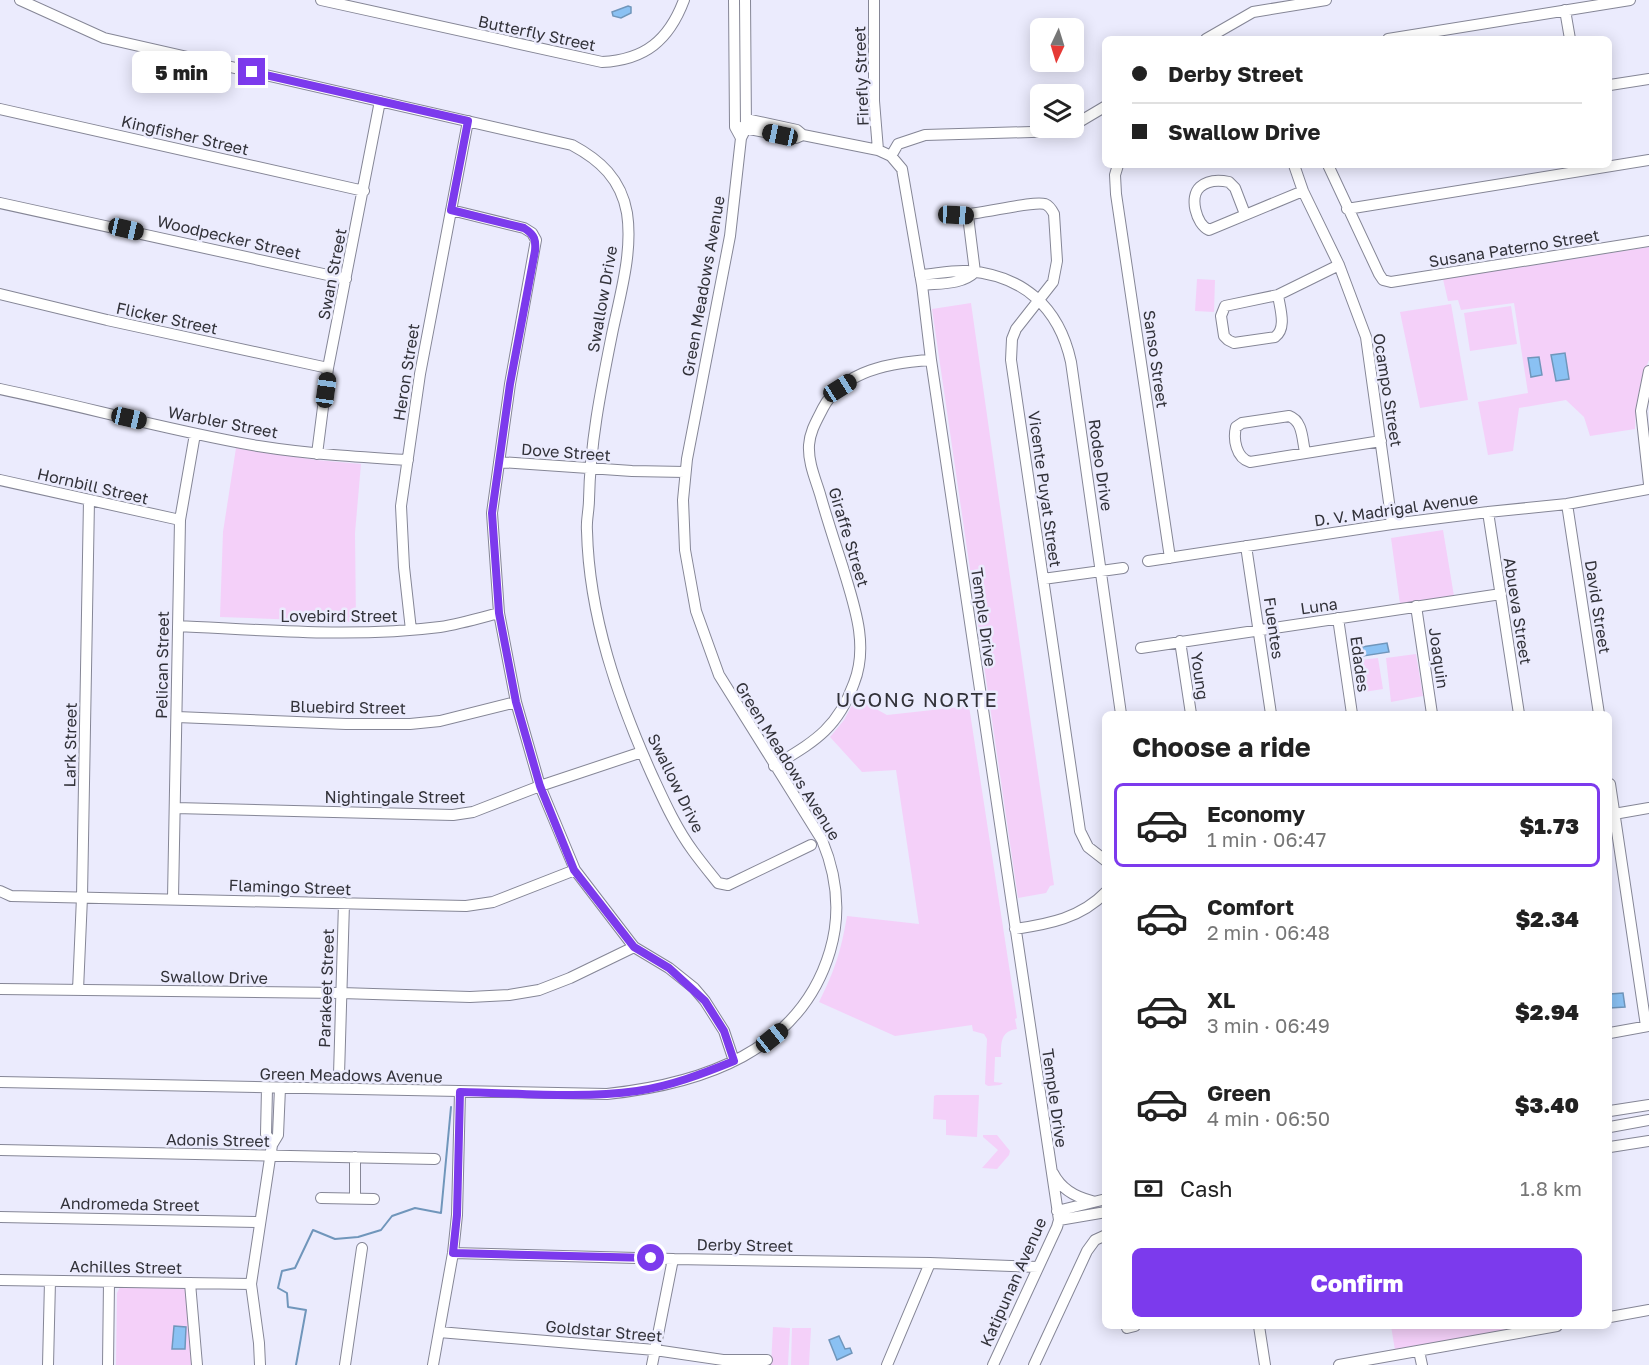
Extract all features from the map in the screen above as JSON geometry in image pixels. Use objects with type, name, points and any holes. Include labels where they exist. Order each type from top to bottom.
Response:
[{"type":"street","name":"Swallow Drive","points":[[20,0],[104,38],[572,145],[594,157],[608,172],[619,190],[627,212],[628,235],[626,267],[595,420],[589,468],[587,531],[595,604],[614,679],[642,752],[665,803],[692,851],[722,885],[728,885],[811,845]]},
{"type":"street","name":"Butterfly Street","points":[[321,0],[357,4],[602,62],[621,61],[640,55],[657,43],[678,16],[684,0]]},
{"type":"street","name":"Green Meadows Avenue","points":[[0,1082],[607,1094],[683,1081],[734,1061],[768,1042],[801,1009],[816,986],[827,962],[834,937],[837,912],[836,885],[831,860],[822,840],[718,675],[706,643],[692,591],[683,522],[685,475],[730,236],[742,128],[740,52],[734,0]]},
{"type":"street","name":"Green Meadows Avenue","points":[[740,52],[746,0]]},
{"type":"street","name":"Firefly Street","points":[[874,0],[874,101],[878,150]]},
{"type":"street","points":[[1211,36],[1251,13],[1326,0]]},
{"type":"street","points":[[1406,36],[1630,0]]},
{"type":"street","points":[[1565,10],[1569,36]]},
{"type":"street","points":[[1612,85],[1649,79]]},
{"type":"street","name":"Swan Street","points":[[317,454],[328,368],[380,101]]},
{"type":"street","points":[[1084,119],[1102,108]]},
{"type":"street","name":"Kingfisher Street","points":[[0,109],[364,191]]},
{"type":"street","name":"Heron Street","points":[[411,630],[404,567],[401,506],[420,374],[468,121]]},
{"type":"street","points":[[742,128],[797,130],[803,135],[878,150],[891,156],[898,144],[925,135],[1030,132]]},
{"type":"street","name":"Temple Drive","points":[[891,156],[902,169],[921,280],[1058,1216]]},
{"type":"street","points":[[1612,165],[1649,160]]},
{"type":"street","name":"Sanso Street","points":[[1117,168],[1115,175],[1116,194],[1170,558]]},
{"type":"street","name":"Ocampo Street","points":[[1295,168],[1303,190],[1339,265],[1366,337],[1392,524]]},
{"type":"street","points":[[1329,168],[1347,209],[1586,168]]},
{"type":"street","points":[[1245,214],[1229,182],[1210,182],[1199,188],[1196,193],[1197,216],[1200,223],[1205,228],[1213,230],[1303,190]]},
{"type":"street","name":"Woodpecker Street","points":[[0,203],[346,279]]},
{"type":"street","name":"Vicente Puyat Street","points":[[956,215],[968,216],[1038,203],[1050,207],[1054,214],[1056,272],[1053,282],[1016,329],[1011,349],[1080,831],[1088,847],[1102,858]]},
{"type":"street","name":"Susana Paterno Street","points":[[1347,209],[1383,280],[1391,282],[1649,241]]},
{"type":"street","points":[[451,210],[524,228],[532,233],[536,240],[510,384],[492,513],[499,613],[516,702],[540,786],[574,870],[634,947],[669,968],[694,988],[705,1001],[712,1014],[715,1031],[729,1047],[734,1061]]},
{"type":"street","points":[[921,280],[961,280],[975,272],[968,216]]},
{"type":"street","points":[[1278,295],[1282,326],[1280,333],[1275,337],[1234,343],[1224,336],[1221,316],[1225,306],[1278,295],[1339,265]]},
{"type":"street","name":"Rodeo Drive","points":[[975,272],[1002,277],[1020,286],[1039,300],[1057,322],[1068,348],[1121,711]]},
{"type":"street","name":"Flicker Street","points":[[0,294],[107,320],[328,368]]},
{"type":"street","name":"Giraffe Street","points":[[774,766],[818,738],[830,727],[855,683],[859,659],[860,637],[854,603],[810,461],[810,432],[827,400],[860,375],[885,366],[931,360]]},
{"type":"street","points":[[1649,371],[1641,411],[1649,484]]},
{"type":"street","name":"Warbler Street","points":[[0,389],[195,434],[259,446],[317,454],[408,460]]},
{"type":"street","points":[[1305,452],[1299,424],[1293,417],[1242,423],[1236,427],[1234,433],[1238,454],[1245,461],[1250,462],[1381,441]]},
{"type":"street","name":"Pelican Street","points":[[173,898],[180,520],[195,434]]},
{"type":"street","name":"Dove Street","points":[[499,462],[685,475]]},
{"type":"street","name":"Hornbill Street","points":[[0,480],[180,520]]},
{"type":"street","name":"D. V. Madrigal Avenue","points":[[1148,561],[1392,524],[1567,504],[1649,489]]},
{"type":"street","name":"Lark Street","points":[[78,990],[82,897],[89,500]]},
{"type":"street","name":"David Street","points":[[1567,504],[1599,711]]},
{"type":"street","name":"Abueva Street","points":[[1488,512],[1519,711]]},
{"type":"street","name":"Fuentes","points":[[1246,546],[1271,711]]},
{"type":"street","points":[[1043,579],[1123,568]]},
{"type":"street","name":"Luna","points":[[1141,648],[1501,594]]},
{"type":"street","name":"Joaquin","points":[[1416,606],[1432,711]]},
{"type":"street","name":"Lovebird Street","points":[[178,627],[286,632],[411,630],[444,626],[499,613]]},
{"type":"street","name":"Edades","points":[[1338,618],[1352,711]]},
{"type":"street","name":"Young","points":[[1180,642],[1191,711]]},
{"type":"street","name":"Bluebird Street","points":[[177,717],[346,724],[410,724],[440,722],[516,702]]},
{"type":"street","name":"Nightingale Street","points":[[175,808],[453,815],[473,812],[540,786],[642,752]]},
{"type":"street","points":[[1612,799],[1648,1026],[1612,1032]]},
{"type":"street","points":[[1614,814],[1649,808]]},
{"type":"street","name":"Flamingo Street","points":[[0,891],[11,896],[466,906],[518,894],[574,870]]},
{"type":"street","points":[[1014,926],[1064,918],[1088,908],[1102,896]]},
{"type":"street","name":"Parakeet Street","points":[[339,1075],[344,903]]},
{"type":"street","name":"Swallow Drive","points":[[0,989],[341,993],[470,997],[508,995],[539,990],[560,982],[634,947]]},
{"type":"street","points":[[267,1088],[266,1134],[272,1151]]},
{"type":"street","points":[[260,1365],[250,1284],[272,1151],[278,1135],[280,1088]]},
{"type":"street","points":[[433,1365],[453,1253],[457,1215],[460,1092]]},
{"type":"street","points":[[1612,1111],[1649,1105]]},
{"type":"street","points":[[1612,1126],[1649,1120]]},
{"type":"street","points":[[1612,1147],[1649,1141]]},
{"type":"street","name":"Adonis Street","points":[[0,1150],[272,1151],[355,1157],[435,1159]]},
{"type":"street","points":[[355,1157],[355,1199]]},
{"type":"street","points":[[1049,1164],[1055,1177],[1067,1191],[1092,1201]]},
{"type":"street","points":[[321,1198],[374,1199]]},
{"type":"street","points":[[1058,1216],[1092,1201],[1102,1200]]},
{"type":"street","points":[[1058,1216],[1102,1212]]},
{"type":"street","name":"Katipunan Avenue","points":[[993,1365],[1057,1227],[1058,1216]]},
{"type":"street","name":"Andromeda Street","points":[[0,1217],[260,1222]]},
{"type":"street","points":[[1034,1365],[1087,1251],[1095,1240],[1102,1237]]},
{"type":"street","points":[[345,1365],[362,1248]]},
{"type":"street","name":"Derby Street","points":[[453,1253],[1038,1267]]},
{"type":"street","points":[[652,1365],[673,1259]]},
{"type":"street","points":[[887,1365],[930,1263]]},
{"type":"street","name":"Achilles Street","points":[[0,1280],[250,1284]]},
{"type":"street","points":[[48,1365],[50,1281]]},
{"type":"street","points":[[108,1365],[109,1282]]},
{"type":"street","points":[[190,1283],[197,1365]]},
{"type":"street","points":[[1612,1317],[1649,1311]]},
{"type":"street","points":[[1259,1329],[1265,1365]]},
{"type":"street","points":[[1339,1365],[1540,1329]]},
{"type":"street","name":"Goldstar Street","points":[[439,1332],[655,1350],[723,1360],[767,1360]]},
{"type":"street","points":[[1419,1351],[1422,1365]]},
{"type":"shaded area","points":[[1649,247],[1649,360],[1639,394],[1635,429],[1590,436],[1584,417],[1566,400],[1519,408],[1513,451],[1488,455],[1478,402],[1528,393],[1514,303],[1461,310],[1458,300],[1448,301],[1443,279]]},
{"type":"shaded area","points":[[1197,279],[1215,280],[1214,312],[1195,311]]},
{"type":"shaded area","points":[[971,303],[1054,885],[1050,886],[1046,893],[1018,898],[932,309]]},
{"type":"shaded area","points":[[1451,304],[1468,400],[1420,408],[1400,312]]},
{"type":"shaded area","points":[[1511,306],[1517,344],[1470,351],[1464,313]]},
{"type":"shaded area","points":[[236,448],[361,464],[355,533],[356,622],[220,617],[223,532]]},
{"type":"shaded area","points":[[1443,530],[1454,596],[1400,604],[1391,538]]},
{"type":"shaded area","points":[[1416,654],[1423,696],[1391,702],[1386,658]]},
{"type":"shaded area","points":[[1378,658],[1383,689],[1364,692],[1360,660]]},
{"type":"shaded area","points":[[856,698],[887,715],[969,706],[1017,1018],[1015,1019],[1017,1029],[1004,1035],[1001,1057],[995,1057],[994,1082],[1003,1083],[1000,1085],[985,1084],[987,1039],[984,1034],[973,1031],[972,1025],[895,1036],[819,1002],[837,960],[847,916],[919,924],[896,770],[862,772],[830,737],[844,720]]},
{"type":"shaded area","points":[[979,1095],[977,1137],[946,1135],[946,1120],[933,1119],[934,1096]]},
{"type":"shaded area","points":[[983,1135],[997,1135],[1010,1151],[997,1169],[982,1168],[998,1150]]},
{"type":"shaded area","points":[[120,1287],[182,1287],[187,1292],[192,1365],[116,1365],[117,1293]]},
{"type":"shaded area","points":[[773,1327],[790,1328],[788,1365],[771,1365]]},
{"type":"shaded area","points":[[792,1328],[811,1328],[809,1365],[791,1365]]},
{"type":"shaded area","points":[[1392,1329],[1509,1330],[1395,1350]]},
{"type":"water","points":[[631,7],[631,13],[621,18],[613,16],[612,12]]},
{"type":"water","points":[[1565,353],[1569,379],[1556,381],[1551,355]]},
{"type":"water","points":[[1539,357],[1542,375],[1531,377],[1528,358]]},
{"type":"water","points":[[1387,643],[1389,652],[1363,656],[1362,647]]},
{"type":"water","points":[[1623,993],[1625,1007],[1612,1008],[1612,994]]},
{"type":"water","points":[[174,1326],[186,1327],[185,1349],[172,1349]]},
{"type":"water","points":[[839,1336],[845,1349],[850,1348],[852,1353],[837,1360],[829,1340]]},
{"type":"waterway","points":[[296,1365],[306,1310],[288,1307],[287,1293],[278,1288],[282,1271],[295,1268],[313,1230],[335,1239],[358,1237],[381,1230],[392,1216],[415,1208],[441,1213],[451,1107]]},
{"type":"district","name":"UGONG NORTE","points":[[917,699]]},
{"type":"route","points":[[252,72],[468,121],[451,210],[524,228],[532,233],[536,240],[510,384],[492,513],[499,613],[516,702],[540,786],[574,870],[634,947],[669,968],[694,988],[705,1001],[724,1031],[734,1061],[683,1081],[607,1094],[460,1092],[457,1215],[453,1253],[651,1258]]}]
